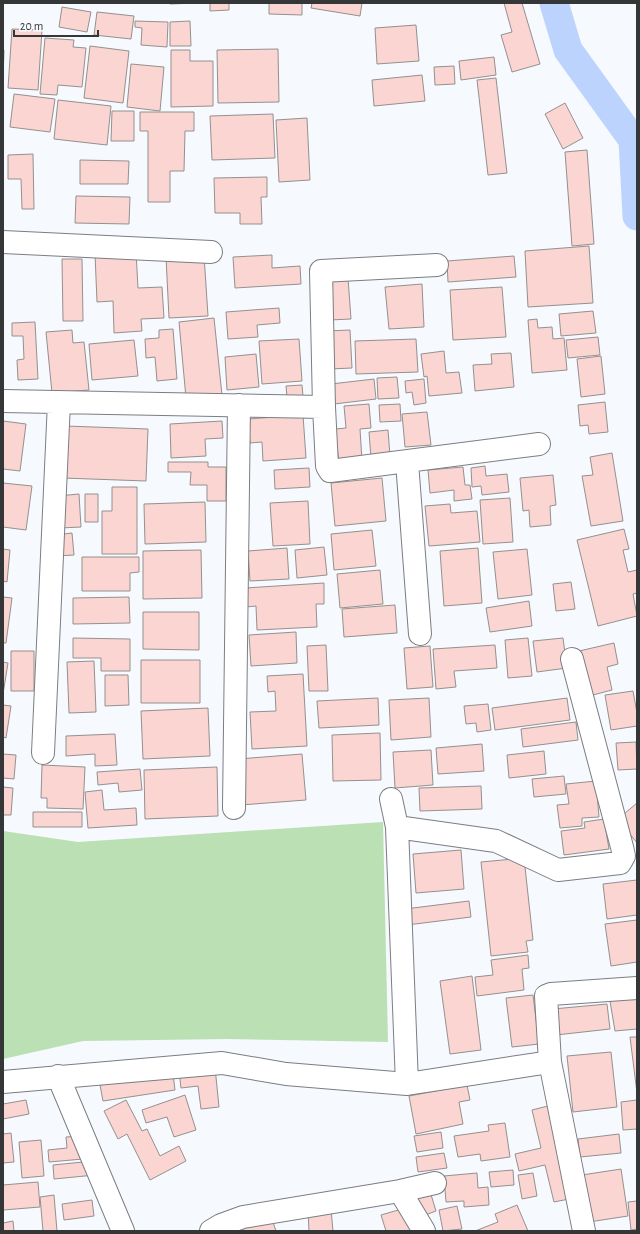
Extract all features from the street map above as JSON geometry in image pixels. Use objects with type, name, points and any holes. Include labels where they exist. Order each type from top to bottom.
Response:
[{"type":"street","points":[[3,242],[211,252]]},
{"type":"street","points":[[437,265],[322,271],[324,407],[327,466],[330,471],[539,444]]},
{"type":"street","points":[[3,401],[324,407]]},
{"type":"street","points":[[43,753],[59,402]]},
{"type":"street","points":[[234,808],[239,405]]},
{"type":"street","points":[[407,462],[420,634]]},
{"type":"street","points":[[397,827],[496,841],[558,870],[620,863],[624,856],[622,847],[572,659]]},
{"type":"street","points":[[392,799],[397,827],[407,1084]]},
{"type":"street","points":[[584,1231],[550,1062],[546,996],[551,994],[637,988]]},
{"type":"street","points":[[3,1082],[58,1076],[222,1063],[286,1074],[407,1084],[550,1062]]},
{"type":"street","points":[[58,1076],[123,1231]]},
{"type":"street","points":[[211,1231],[221,1225],[243,1217],[400,1191],[435,1183]]},
{"type":"street","points":[[400,1191],[424,1231]]},
{"type":"green space","points":[[383,822],[388,1042],[226,1039],[83,1041],[3,1059],[3,831],[78,842]]},
{"type":"building","points":[[170,3],[196,3],[170,4]]},
{"type":"building","points":[[210,3],[229,3],[229,10],[210,11]]},
{"type":"building","points":[[269,3],[302,3],[302,15],[269,14]]},
{"type":"building","points":[[312,3],[362,3],[360,16],[311,8]]},
{"type":"building","points":[[504,3],[522,3],[540,64],[512,72],[501,35],[512,32]]},
{"type":"building","points":[[62,7],[91,12],[87,32],[59,27]]},
{"type":"building","points":[[97,12],[134,16],[131,39],[94,35]]},
{"type":"building","points":[[135,21],[168,22],[167,47],[141,45],[142,28],[135,27]]},
{"type":"building","points":[[190,21],[191,46],[170,46],[170,22]]},
{"type":"building","points":[[416,25],[419,61],[377,64],[375,28]]},
{"type":"building","points":[[12,29],[42,30],[38,90],[8,88]]},
{"type":"building","points":[[45,38],[74,40],[73,47],[86,48],[82,87],[58,85],[57,95],[40,94]]},
{"type":"building","points":[[90,46],[129,51],[123,103],[84,98]]},
{"type":"building","points":[[278,49],[279,102],[218,103],[217,50]]},
{"type":"building","points":[[3,50],[4,50],[3,81]]},
{"type":"building","points":[[171,50],[190,50],[190,61],[213,61],[213,106],[171,107]]},
{"type":"building","points":[[494,57],[496,75],[461,80],[459,61]]},
{"type":"building","points":[[131,64],[164,67],[160,111],[127,107]]},
{"type":"building","points":[[454,66],[455,84],[435,85],[434,67]]},
{"type":"building","points":[[422,75],[425,101],[374,106],[372,80]]},
{"type":"building","points":[[496,78],[507,173],[488,175],[477,80]]},
{"type":"building","points":[[14,94],[55,99],[50,132],[10,127]]},
{"type":"building","points":[[58,100],[111,106],[107,145],[54,139]]},
{"type":"building","points":[[565,103],[583,138],[563,149],[545,114]]},
{"type":"building","points":[[112,111],[134,111],[134,141],[111,141]]},
{"type":"building","points":[[140,112],[194,112],[194,131],[185,131],[184,171],[170,171],[170,202],[148,202],[148,131],[140,131]]},
{"type":"building","points":[[273,114],[275,158],[212,160],[210,116]]},
{"type":"building","points":[[307,118],[310,180],[279,182],[276,120]]},
{"type":"building","points":[[587,150],[594,244],[572,246],[565,152]]},
{"type":"building","points":[[33,154],[34,209],[22,209],[21,179],[8,179],[8,155]]},
{"type":"building","points":[[80,160],[129,161],[128,184],[80,184]]},
{"type":"building","points":[[267,177],[267,197],[261,197],[262,224],[240,224],[240,213],[215,213],[214,178]]},
{"type":"building","points":[[76,196],[130,197],[129,224],[75,223]]},
{"type":"building","points":[[589,246],[593,303],[528,307],[525,251]]},
{"type":"building","points":[[136,252],[138,288],[162,287],[164,318],[141,319],[142,331],[114,333],[113,301],[97,302],[95,254]]},
{"type":"building","points":[[204,255],[208,316],[169,318],[166,257]]},
{"type":"building","points":[[272,255],[272,268],[300,266],[301,284],[235,288],[233,257]]},
{"type":"building","points":[[514,256],[516,277],[448,282],[447,261]]},
{"type":"building","points":[[62,259],[82,259],[83,321],[63,321]]},
{"type":"building","points":[[348,278],[351,319],[330,320],[328,279]]},
{"type":"building","points":[[422,284],[424,327],[389,329],[385,287]]},
{"type":"building","points":[[502,287],[506,337],[453,340],[450,290]]},
{"type":"building","points":[[279,308],[280,323],[257,325],[258,337],[228,339],[226,312]]},
{"type":"building","points":[[593,311],[596,333],[561,336],[559,314]]},
{"type":"building","points":[[214,318],[222,395],[186,398],[179,322]]},
{"type":"building","points":[[537,319],[538,328],[552,327],[553,339],[564,338],[567,370],[532,373],[528,320]]},
{"type":"building","points":[[35,322],[38,379],[18,380],[17,360],[24,359],[23,336],[12,336],[12,323]]},
{"type":"building","points":[[173,329],[177,379],[157,381],[155,357],[146,358],[145,339],[159,338],[159,330]]},
{"type":"building","points":[[72,330],[73,343],[84,342],[89,390],[52,393],[46,332]]},
{"type":"building","points":[[350,330],[352,368],[329,369],[327,331]]},
{"type":"building","points":[[598,337],[600,355],[568,358],[566,340]]},
{"type":"building","points":[[299,339],[302,381],[262,384],[259,341]]},
{"type":"building","points":[[416,339],[418,372],[356,374],[355,341]]},
{"type":"building","points":[[134,340],[138,376],[92,380],[89,344]]},
{"type":"building","points":[[444,351],[446,373],[459,372],[462,393],[429,396],[427,376],[424,377],[421,354]]},
{"type":"building","points":[[511,353],[514,387],[475,391],[473,365],[492,364],[491,354]]},
{"type":"building","points":[[256,354],[259,387],[227,390],[225,357]]},
{"type":"building","points":[[601,356],[605,394],[581,397],[577,359]]},
{"type":"building","points":[[397,377],[399,398],[378,399],[377,378]]},
{"type":"building","points":[[374,379],[376,399],[334,404],[331,384]]},
{"type":"building","points":[[424,379],[426,403],[414,405],[412,392],[406,393],[405,381]]},
{"type":"building","points":[[302,385],[303,396],[287,397],[286,386]]},
{"type":"building","points":[[605,402],[608,432],[589,434],[588,425],[580,426],[578,405]]},
{"type":"building","points":[[369,404],[371,428],[360,429],[362,461],[339,463],[335,429],[346,428],[344,406]]},
{"type":"building","points":[[400,404],[401,421],[380,422],[379,405]]},
{"type":"building","points":[[427,412],[431,445],[405,447],[402,414]]},
{"type":"building","points":[[303,415],[306,458],[263,461],[262,442],[250,443],[248,419]]},
{"type":"building","points":[[3,421],[26,424],[20,471],[3,469]]},
{"type":"building","points":[[222,421],[223,438],[205,439],[206,456],[171,458],[170,424]]},
{"type":"building","points":[[66,426],[148,429],[146,481],[63,478]]},
{"type":"building","points":[[388,430],[390,456],[371,458],[369,432]]},
{"type":"building","points":[[612,453],[623,521],[591,526],[582,476],[593,475],[590,457]]},
{"type":"building","points":[[168,462],[208,462],[208,467],[226,467],[226,501],[207,501],[207,485],[190,485],[191,472],[168,472]]},
{"type":"building","points":[[485,466],[486,476],[507,474],[509,492],[482,495],[481,486],[472,487],[471,468]]},
{"type":"building","points":[[463,467],[465,485],[470,485],[472,499],[454,501],[454,490],[430,493],[428,470]]},
{"type":"building","points":[[309,468],[310,487],[275,489],[274,470]]},
{"type":"building","points":[[553,475],[556,505],[550,506],[551,525],[530,527],[529,510],[523,511],[520,478]]},
{"type":"building","points":[[382,478],[386,521],[335,526],[331,483]]},
{"type":"building","points":[[3,483],[32,486],[26,530],[3,527]]},
{"type":"building","points":[[112,487],[137,487],[137,554],[102,554],[102,511],[112,511]]},
{"type":"building","points":[[79,494],[81,527],[60,528],[58,496]]},
{"type":"building","points":[[85,494],[98,494],[98,522],[85,522]]},
{"type":"building","points":[[510,498],[513,542],[483,544],[480,500]]},
{"type":"building","points":[[308,501],[310,544],[273,546],[270,503]]},
{"type":"building","points":[[205,502],[206,542],[145,544],[144,504]]},
{"type":"building","points":[[450,504],[451,513],[477,511],[480,542],[429,546],[425,506]]},
{"type":"building","points":[[624,529],[629,549],[623,550],[628,572],[637,570],[637,593],[633,594],[637,616],[598,626],[577,540]]},
{"type":"building","points":[[372,530],[376,566],[334,570],[331,534]]},
{"type":"building","points":[[72,533],[74,555],[57,556],[56,535]]},
{"type":"building","points":[[324,547],[327,575],[297,578],[295,550]]},
{"type":"building","points":[[287,548],[289,579],[250,581],[248,551]]},
{"type":"building","points":[[478,548],[482,603],[444,606],[440,551]]},
{"type":"building","points":[[3,549],[10,550],[7,582],[3,581]]},
{"type":"building","points":[[527,549],[532,595],[498,599],[493,552]]},
{"type":"building","points":[[201,550],[202,598],[143,599],[143,551]]},
{"type":"building","points":[[82,557],[139,557],[139,572],[130,573],[130,591],[82,591]]},
{"type":"building","points":[[380,570],[383,604],[340,608],[337,574]]},
{"type":"building","points":[[571,582],[575,609],[556,611],[553,584]]},
{"type":"building","points":[[324,583],[324,604],[316,604],[317,627],[257,630],[256,606],[246,607],[245,588]]},
{"type":"building","points":[[3,597],[12,598],[6,643],[3,643]]},
{"type":"building","points":[[129,597],[130,623],[73,624],[73,598]]},
{"type":"building","points":[[529,601],[532,626],[490,632],[486,608]]},
{"type":"building","points":[[395,605],[397,633],[344,637],[342,609]]},
{"type":"building","points":[[143,612],[199,612],[199,650],[143,649]]},
{"type":"building","points":[[296,632],[297,663],[251,666],[249,635]]},
{"type":"building","points":[[73,638],[130,639],[130,671],[101,671],[101,658],[73,658]]},
{"type":"building","points":[[528,638],[532,676],[508,678],[505,640]]},
{"type":"building","points":[[563,638],[567,668],[537,672],[533,641]]},
{"type":"building","points":[[614,643],[618,664],[607,667],[612,690],[589,696],[579,651]]},
{"type":"building","points":[[326,645],[328,691],[309,691],[307,646]]},
{"type":"building","points":[[495,645],[497,668],[454,671],[456,687],[436,689],[433,649]]},
{"type":"building","points":[[430,646],[433,687],[407,689],[404,648]]},
{"type":"building","points":[[11,651],[34,651],[34,691],[11,691]]},
{"type":"building","points":[[141,660],[200,660],[200,703],[141,703]]},
{"type":"building","points":[[94,661],[96,712],[69,713],[67,662]]},
{"type":"building","points":[[3,662],[8,663],[3,694]]},
{"type":"building","points":[[303,674],[307,746],[252,749],[250,712],[276,711],[275,691],[268,692],[267,676]]},
{"type":"building","points":[[105,675],[128,675],[129,705],[105,706]]},
{"type":"building","points":[[633,691],[637,713],[637,726],[611,730],[605,695]]},
{"type":"building","points":[[378,698],[379,725],[319,728],[317,701]]},
{"type":"building","points":[[429,698],[431,737],[391,740],[389,700]]},
{"type":"building","points":[[567,698],[570,720],[495,730],[492,708]]},
{"type":"building","points":[[488,704],[491,730],[477,732],[476,723],[466,724],[464,706]]},
{"type":"building","points":[[3,705],[11,706],[6,738],[3,737]]},
{"type":"building","points":[[208,708],[210,756],[143,759],[141,711]]},
{"type":"building","points":[[576,722],[578,740],[523,747],[521,729]]},
{"type":"building","points":[[380,733],[381,780],[333,781],[332,735]]},
{"type":"building","points":[[115,734],[117,765],[95,766],[95,754],[66,756],[66,736]]},
{"type":"building","points":[[636,742],[637,769],[618,770],[616,743]]},
{"type":"building","points":[[482,744],[484,771],[438,774],[436,748]]},
{"type":"building","points":[[431,750],[433,785],[395,788],[393,752]]},
{"type":"building","points":[[544,751],[546,774],[509,778],[507,755]]},
{"type":"building","points":[[3,754],[16,755],[14,779],[3,778]]},
{"type":"building","points":[[302,754],[306,800],[241,805],[238,759]]},
{"type":"building","points":[[42,765],[85,767],[83,809],[47,808],[47,798],[41,798]]},
{"type":"building","points":[[217,767],[218,816],[145,819],[144,770]]},
{"type":"building","points":[[140,769],[142,790],[119,792],[118,783],[98,785],[97,772]]},
{"type":"building","points":[[564,776],[566,794],[534,797],[532,779]]},
{"type":"building","points":[[596,781],[599,817],[582,818],[582,826],[560,828],[557,805],[569,804],[566,784]]},
{"type":"building","points":[[481,786],[482,809],[420,811],[419,788]]},
{"type":"building","points":[[3,787],[13,788],[11,815],[3,815]]},
{"type":"building","points":[[102,790],[104,810],[136,808],[137,825],[88,828],[85,792]]},
{"type":"building","points":[[637,803],[637,843],[618,819]]},
{"type":"building","points":[[33,812],[82,812],[82,827],[33,827]]},
{"type":"building","points":[[604,819],[609,849],[564,855],[561,831],[585,828],[584,822]]},
{"type":"building","points":[[461,850],[464,889],[416,893],[413,854]]},
{"type":"building","points":[[524,858],[533,940],[526,941],[528,952],[491,956],[481,862]]},
{"type":"building","points":[[637,880],[637,915],[607,919],[603,884]]},
{"type":"building","points":[[469,901],[471,917],[407,925],[405,909]]},
{"type":"building","points":[[637,920],[637,962],[611,966],[605,924]]},
{"type":"building","points":[[528,955],[529,968],[522,969],[524,990],[477,996],[475,977],[493,975],[491,960]]},
{"type":"building","points":[[472,976],[481,1050],[450,1054],[440,981]]},
{"type":"building","points":[[533,995],[539,1044],[512,1047],[506,998]]},
{"type":"building","points":[[637,998],[637,1029],[615,1031],[610,1001]]},
{"type":"building","points":[[607,1004],[610,1029],[556,1035],[553,1009]]},
{"type":"building","points":[[630,1037],[637,1037],[637,1093]]},
{"type":"building","points":[[611,1052],[617,1107],[573,1112],[567,1056]]},
{"type":"building","points":[[215,1067],[219,1107],[201,1109],[198,1086],[181,1088],[179,1071]]},
{"type":"building","points":[[173,1074],[175,1090],[103,1101],[100,1085]]},
{"type":"building","points":[[467,1085],[470,1100],[459,1102],[463,1124],[416,1134],[409,1096]]},
{"type":"building","points":[[185,1095],[196,1130],[174,1137],[167,1117],[146,1123],[142,1110]]},
{"type":"building","points":[[26,1100],[29,1114],[3,1119],[3,1104]]},
{"type":"building","points":[[126,1100],[142,1131],[147,1129],[160,1156],[179,1146],[186,1161],[150,1180],[127,1134],[118,1139],[104,1111]]},
{"type":"building","points":[[637,1100],[637,1129],[623,1130],[621,1102]]},
{"type":"building","points":[[548,1106],[569,1199],[554,1202],[545,1165],[519,1171],[515,1154],[541,1148],[532,1110]]},
{"type":"building","points":[[505,1123],[510,1157],[481,1161],[480,1154],[458,1157],[454,1136],[489,1131],[488,1125]]},
{"type":"building","points":[[441,1132],[443,1148],[417,1152],[414,1136]]},
{"type":"building","points":[[11,1133],[14,1162],[3,1163],[3,1134]]},
{"type":"building","points":[[619,1134],[621,1153],[580,1157],[578,1139]]},
{"type":"building","points":[[81,1136],[83,1159],[49,1162],[48,1150],[67,1148],[66,1137]]},
{"type":"building","points":[[41,1140],[44,1176],[22,1178],[19,1142]]},
{"type":"building","points":[[444,1153],[447,1168],[418,1172],[416,1157]]},
{"type":"building","points":[[93,1161],[95,1175],[54,1179],[53,1165]]},
{"type":"building","points":[[621,1169],[628,1216],[589,1222],[582,1175]]},
{"type":"building","points":[[513,1170],[514,1185],[491,1187],[489,1172]]},
{"type":"building","points":[[477,1173],[478,1188],[488,1187],[489,1205],[464,1207],[464,1201],[446,1202],[444,1176]]},
{"type":"building","points":[[533,1173],[537,1196],[522,1199],[518,1175]]},
{"type":"building","points":[[38,1182],[40,1207],[3,1210],[3,1185]]},
{"type":"building","points":[[429,1188],[436,1211],[420,1217],[412,1193]]},
{"type":"building","points":[[54,1195],[57,1231],[43,1231],[40,1197]]},
{"type":"building","points":[[92,1200],[94,1216],[64,1220],[62,1204]]},
{"type":"building","points":[[637,1201],[637,1229],[631,1230],[628,1202]]},
{"type":"building","points":[[517,1205],[528,1231],[475,1231],[498,1222],[495,1214]]},
{"type":"building","points":[[457,1206],[462,1229],[443,1231],[439,1210]]},
{"type":"building","points":[[405,1208],[412,1231],[386,1231],[381,1215]]},
{"type":"building","points":[[331,1209],[333,1231],[309,1231],[308,1210]]},
{"type":"building","points":[[271,1216],[276,1231],[241,1231],[239,1227]]},
{"type":"building","points":[[13,1221],[14,1231],[3,1231],[3,1223]]},
{"type":"waterway","points":[[554,3],[568,50],[633,140],[637,216]]}]
